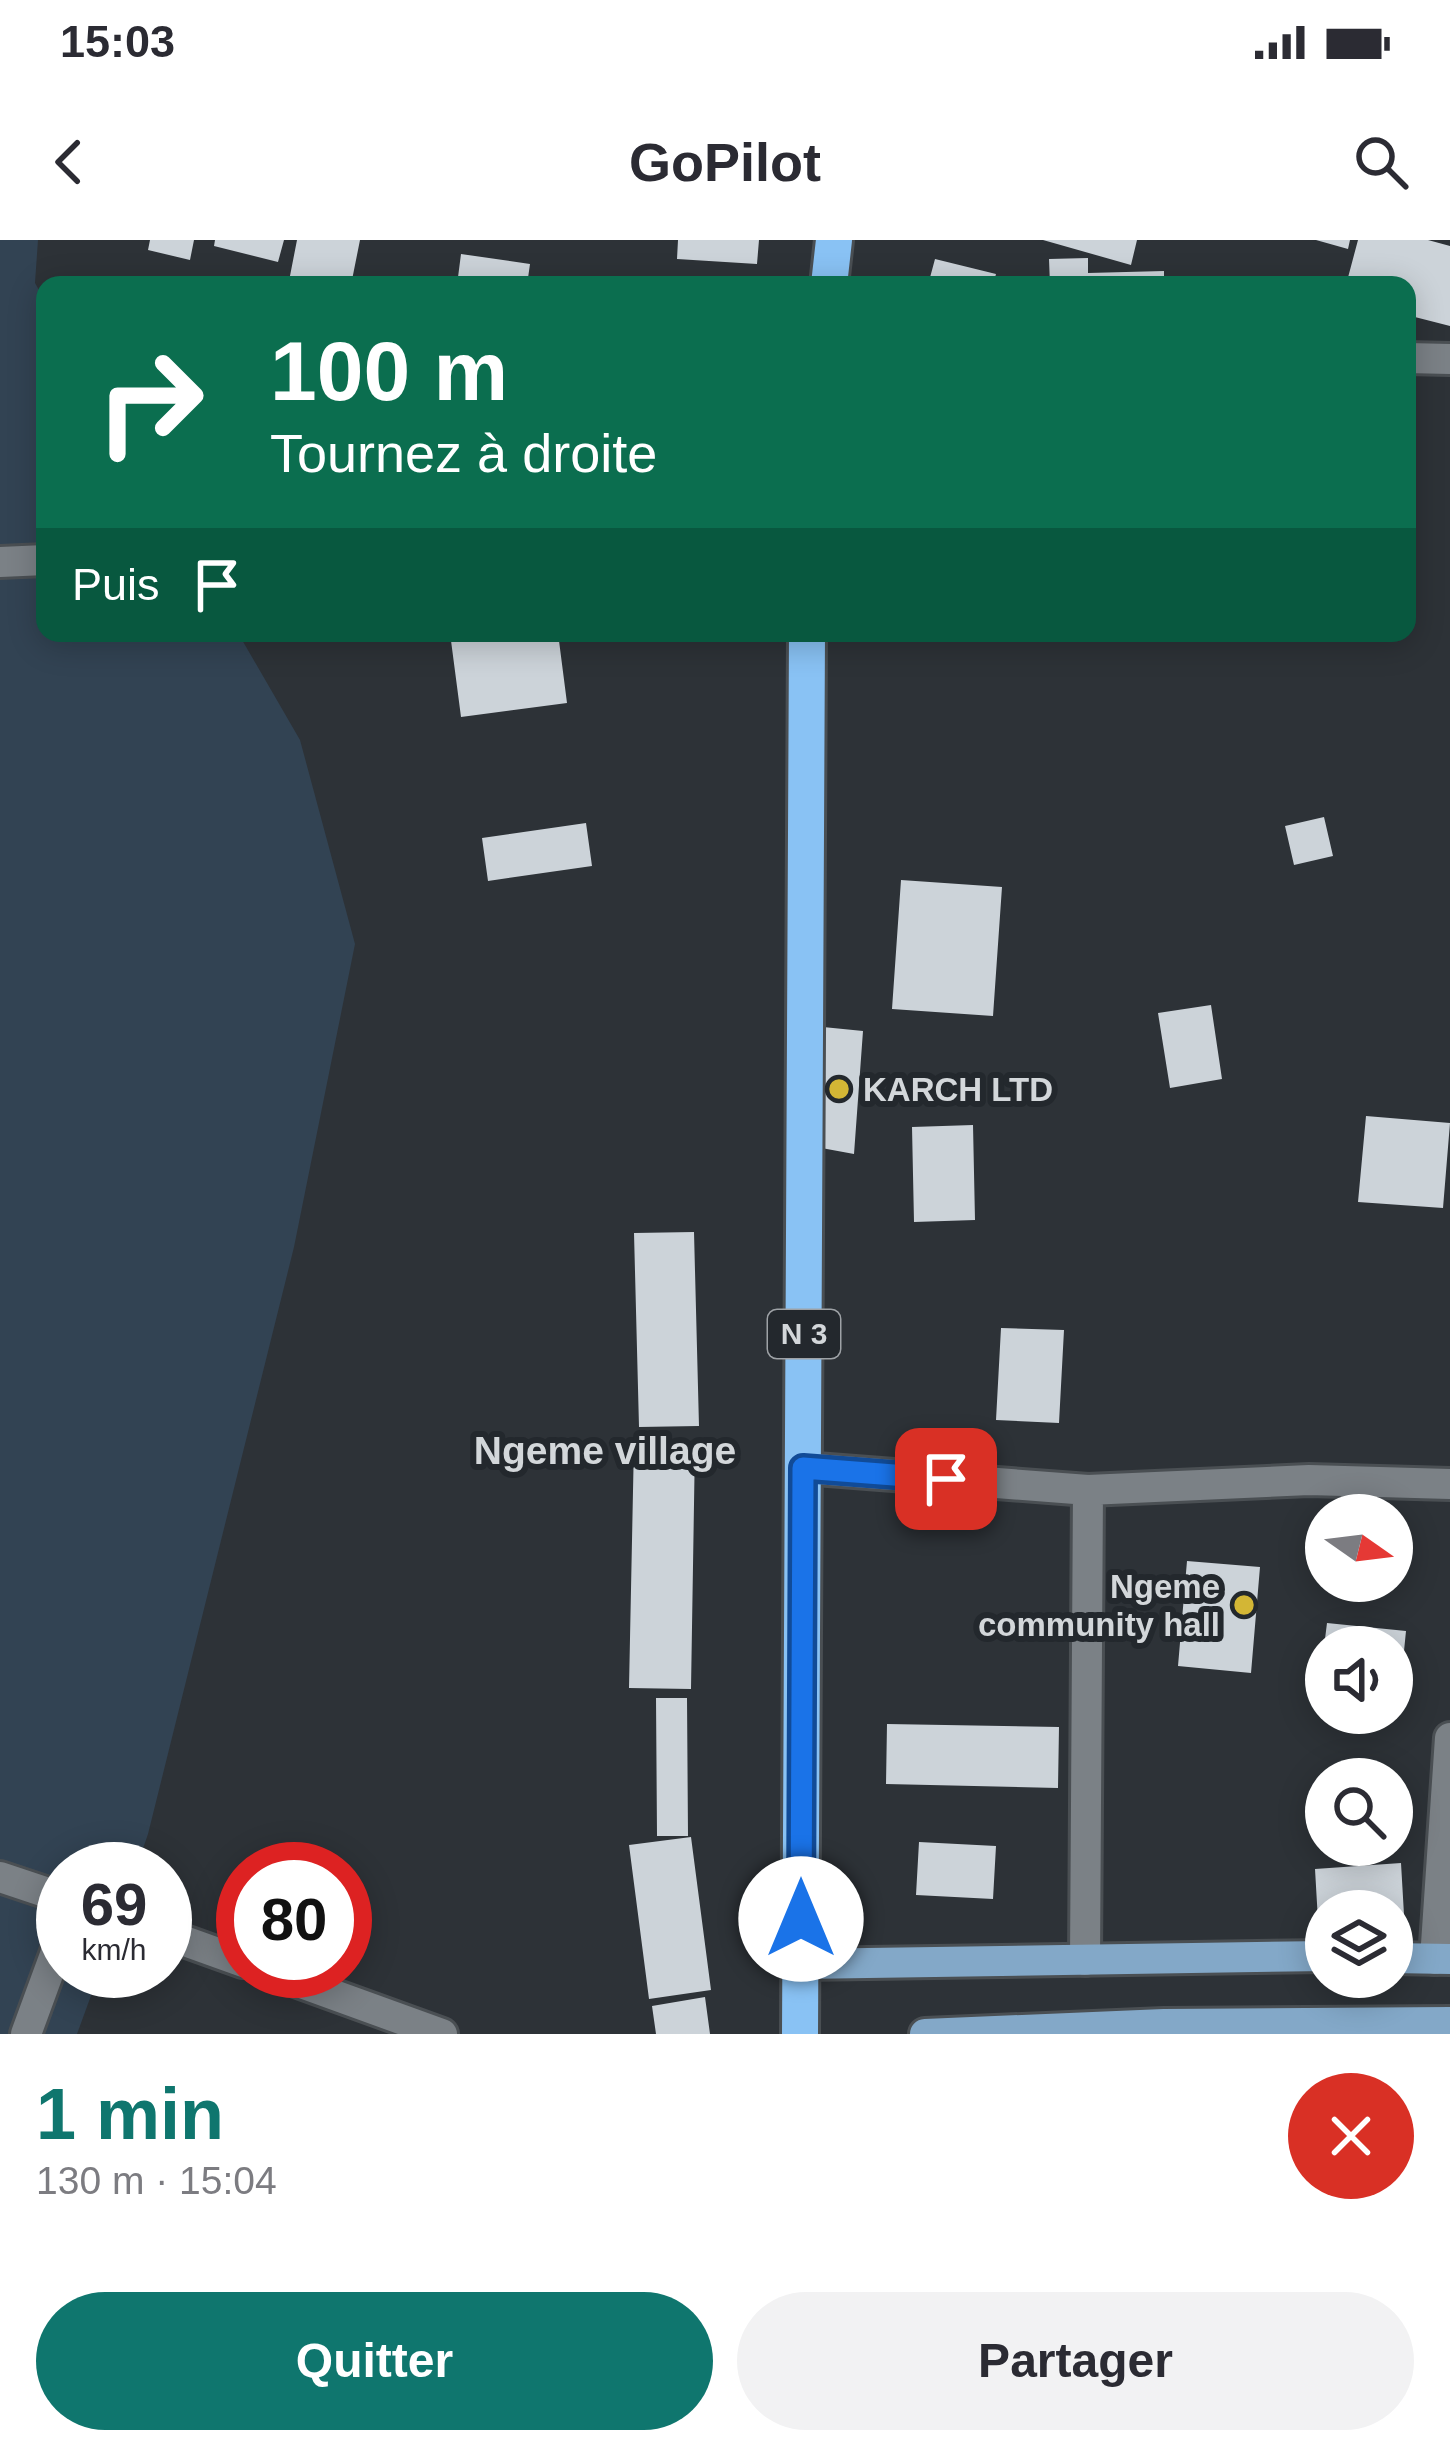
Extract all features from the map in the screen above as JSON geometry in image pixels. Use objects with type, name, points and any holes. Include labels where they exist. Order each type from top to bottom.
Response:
[{"type":"highway","points":[[830,276],[833,240]]},
{"type":"highway","name":"N 3","points":[[800,2034],[807,642]]},
{"type":"main road","points":[[801,1964],[1305,1956]]},
{"type":"main road","points":[[1413,1958],[1443,1959]]},
{"type":"main road","points":[[925,2034],[1164,2024],[1450,2022]]},
{"type":"street","points":[[1416,358],[1450,359]]},
{"type":"street","points":[[0,562],[36,560]]},
{"type":"street","points":[[803,1468],[1088,1490],[1310,1480],[1450,1484]]},
{"type":"street","points":[[1085,1960],[1088,1490]]},
{"type":"street","points":[[1443,1959],[1450,1738]]},
{"type":"street","points":[[0,1877],[36,1889]]},
{"type":"street","points":[[26,2034],[39,1998]]},
{"type":"street","points":[[342,1998],[435,2032]]},
{"type":"shaded area","points":[[0,240],[38,240],[36,642],[243,642],[300,740],[355,944],[294,1247],[145,1842],[36,1842],[36,1998],[90,1998],[77,2034],[0,2034]]},
{"type":"building","points":[[150,240],[194,240],[190,260],[148,250]]},
{"type":"building","points":[[215,240],[284,240],[278,262],[214,246]]},
{"type":"building","points":[[297,240],[360,240],[353,276],[290,276]]},
{"type":"building","points":[[678,240],[759,240],[757,264],[677,259]]},
{"type":"building","points":[[1043,240],[1137,240],[1131,265]]},
{"type":"building","points":[[1316,240],[1350,240],[1348,249]]},
{"type":"building","points":[[1358,240],[1428,240],[1450,246],[1450,326],[1416,317],[1416,276],[1348,276]]},
{"type":"building","points":[[461,254],[530,264],[528,276],[458,276]]},
{"type":"building","points":[[1088,258],[1088,273],[1164,271],[1164,276],[1050,276],[1049,259]]},
{"type":"building","points":[[935,259],[996,274],[995,276],[930,276]]},
{"type":"building","points":[[451,642],[559,642],[567,703],[461,717]]},
{"type":"building","points":[[1324,817],[1333,856],[1294,865],[1285,826]]},
{"type":"building","points":[[586,823],[592,866],[488,881],[482,838]]},
{"type":"building","points":[[901,880],[1002,887],[993,1016],[892,1009]]},
{"type":"building","points":[[1211,1005],[1222,1079],[1170,1088],[1158,1013]]},
{"type":"building","name":"KARCH LTD","points":[[823,1027],[863,1031],[854,1154],[816,1147]]},
{"type":"building","points":[[1366,1116],[1450,1123],[1443,1208],[1358,1202]]},
{"type":"building","points":[[973,1125],[975,1220],[914,1222],[912,1127]]},
{"type":"building","points":[[694,1232],[699,1426],[639,1427],[634,1233]]},
{"type":"building","points":[[1001,1328],[1064,1330],[1059,1423],[996,1420]]},
{"type":"building","points":[[634,1442],[695,1443],[691,1689],[629,1688]]},
{"type":"building","points":[[1187,1561],[1260,1567],[1251,1673],[1178,1666]]},
{"type":"building","points":[[656,1698],[687,1698],[688,1836],[657,1836]]},
{"type":"building","points":[[887,1724],[1059,1727],[1058,1788],[886,1784]]},
{"type":"building","points":[[691,1837],[711,1990],[649,1999],[629,1845]]},
{"type":"building","points":[[919,1842],[996,1846],[993,1899],[916,1895]]},
{"type":"building","points":[[1401,1866],[1403,1890],[1316,1890],[1315,1869]]},
{"type":"building","points":[[705,1997],[710,2034],[656,2034],[652,2006]]},
{"type":"place","name":"KARCH LTD","points":[[839,1089]]},
{"type":"place","name":"Ngeme community hall","points":[[1244,1605]]},
{"type":"district","name":"Ngeme village","points":[[605,1450]]},
{"type":"route","points":[[801,1919],[803,1468],[946,1479]]}]
